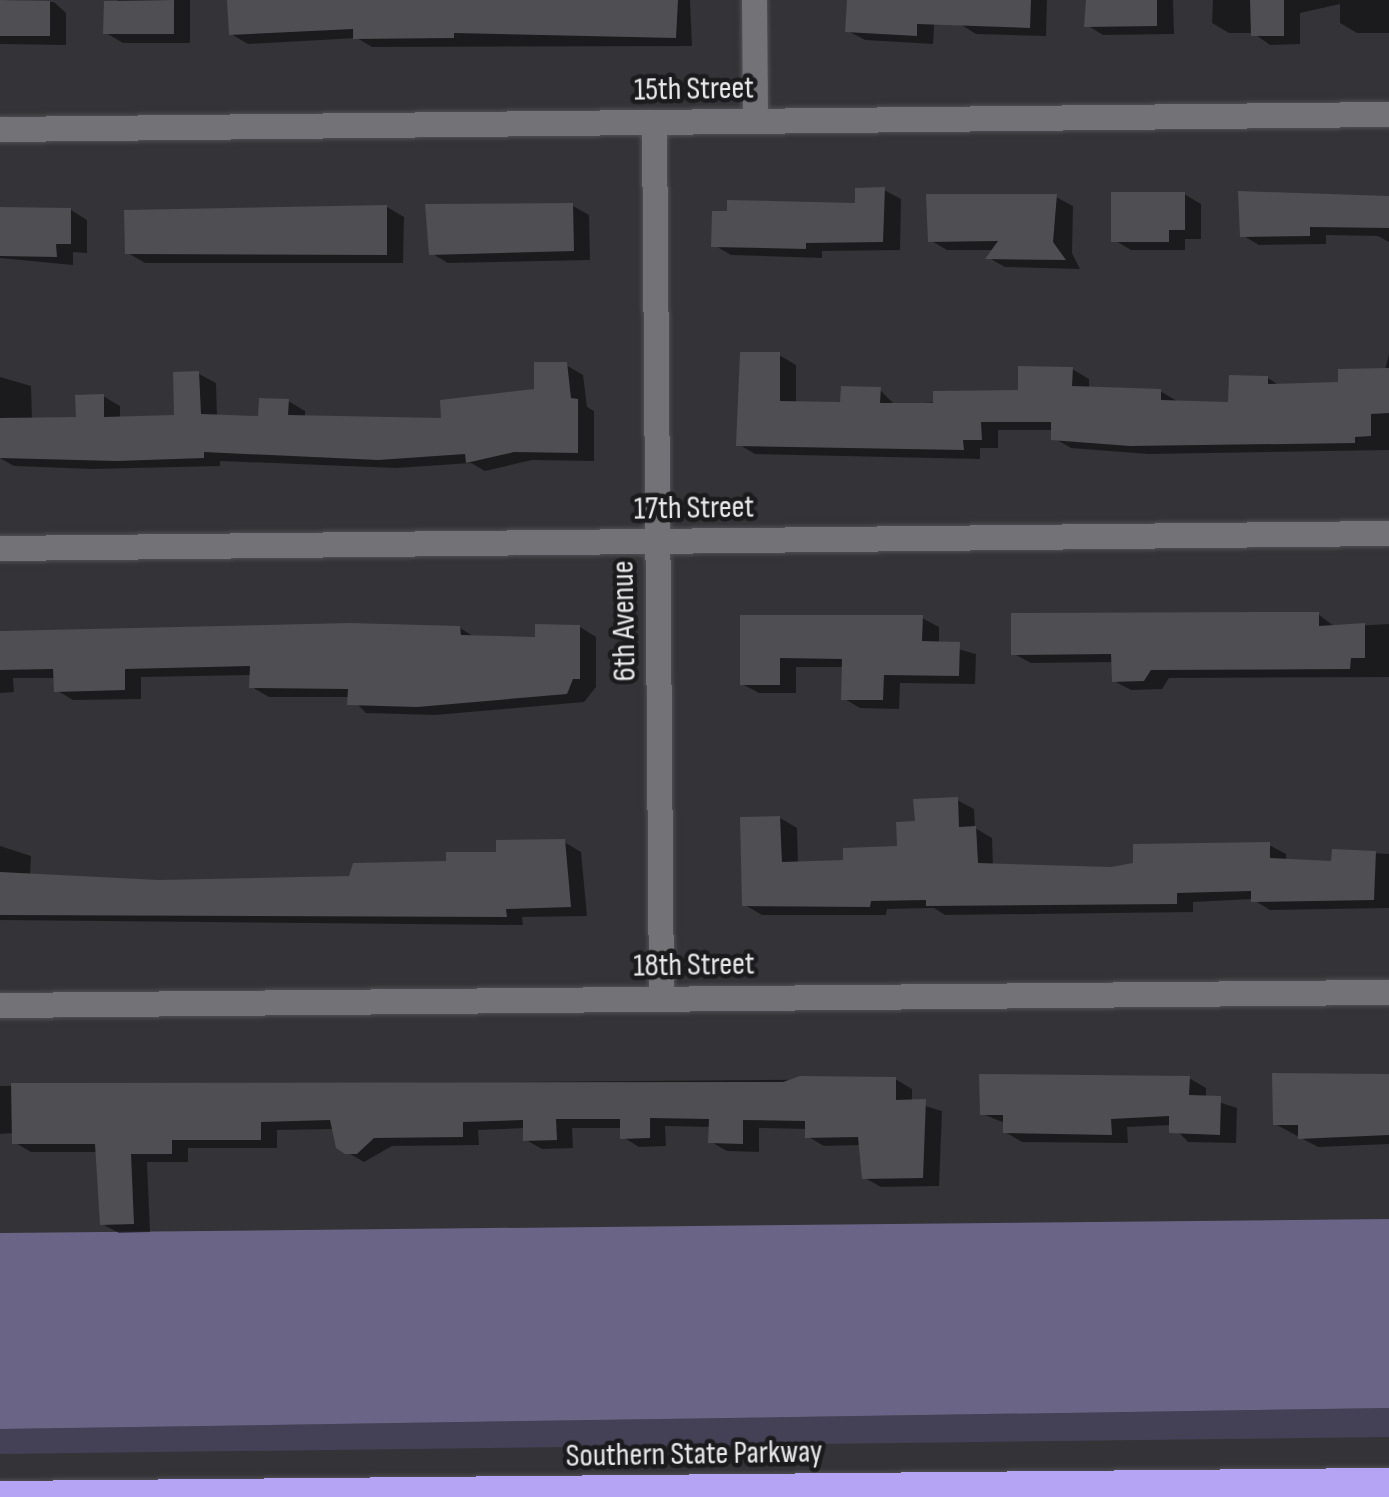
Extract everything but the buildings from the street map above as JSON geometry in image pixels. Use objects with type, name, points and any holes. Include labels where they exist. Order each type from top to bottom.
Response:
[{"type":"highway","name":"Southern State Parkway","points":[[0,1496],[1389,1483]]},
{"type":"street","points":[[754,0],[755,121]]},
{"type":"street","name":"15th Street","points":[[0,129],[1389,114]]},
{"type":"street","name":"6th Avenue","points":[[654,123],[661,999]]},
{"type":"street","name":"17th Street","points":[[0,548],[1389,534]]},
{"type":"street","name":"18th Street","points":[[0,1005],[1389,992]]},
{"type":"shaded area","points":[[1389,1219],[1389,1408],[0,1429],[0,1233]]},
{"type":"shaded area","points":[[1389,1408],[1389,1437],[0,1454],[0,1429]]}]
